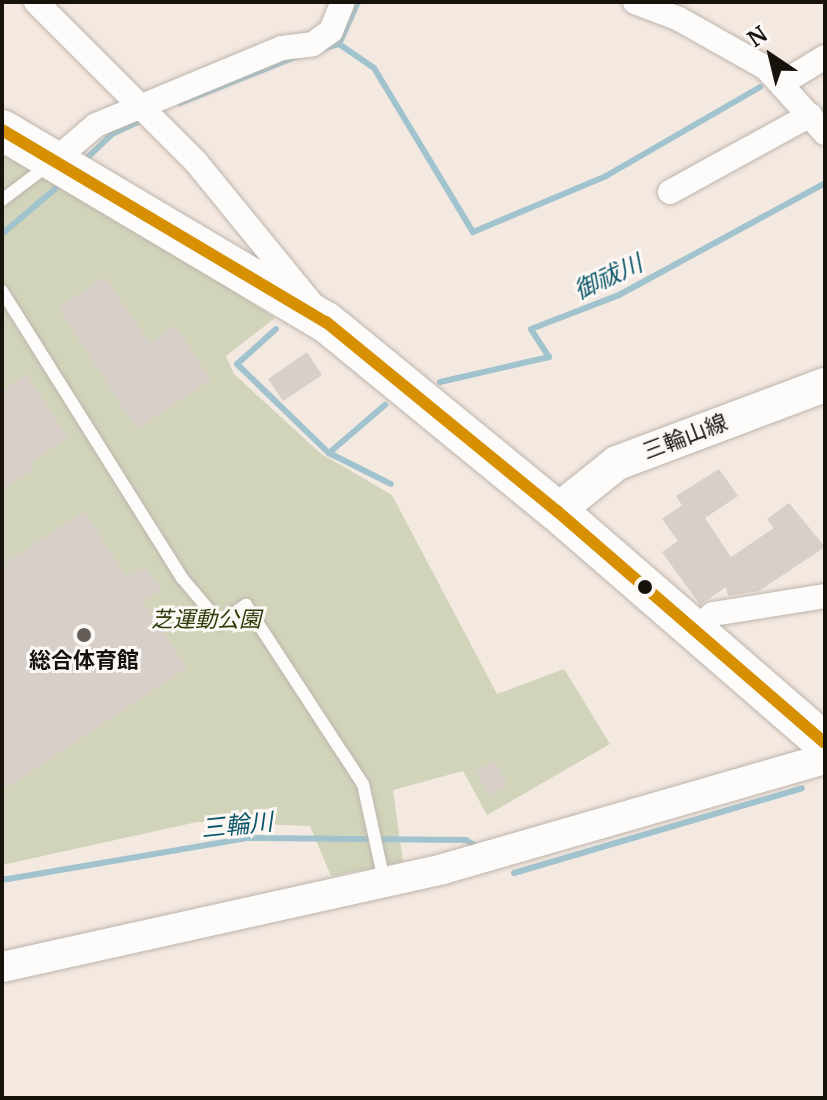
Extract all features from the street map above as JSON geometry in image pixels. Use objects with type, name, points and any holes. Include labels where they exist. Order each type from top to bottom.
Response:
[{"type":"highway","points":[[2,130],[325,322],[557,511],[825,743]]},
{"type":"main road","name":"三輪山線","points":[[557,511],[617,463],[825,385]]},
{"type":"street","points":[[36,2],[138,108],[196,162],[325,322]]},
{"type":"street","points":[[55,160],[96,125],[282,48],[313,44],[331,31],[343,2]]},
{"type":"street","points":[[635,2],[738,50],[784,82],[818,124],[670,192]]},
{"type":"street","points":[[784,82],[825,57]]},
{"type":"street","points":[[695,629],[713,614],[825,596]]},
{"type":"street","points":[[2,967],[381,872],[443,869],[825,759]]},
{"type":"lane","points":[[2,200],[55,160]]},
{"type":"lane","points":[[2,291],[182,578],[220,623],[246,605],[363,784],[381,872]]},
{"type":"green space","name":"芝運動公園","points":[[2,152],[92,199],[275,318],[226,356],[234,374],[320,453],[392,495],[497,694],[564,669],[610,744],[487,815],[463,771],[393,790],[403,862],[331,876],[310,826],[197,822],[2,865]]},
{"type":"building","points":[[105,277],[150,343],[176,326],[211,380],[137,429],[58,308]]},
{"type":"building","points":[[307,352],[322,375],[283,401],[268,379]]},
{"type":"building","points":[[27,374],[68,438],[29,464],[33,470],[2,490],[2,390]]},
{"type":"building","points":[[719,469],[738,496],[705,518],[731,557],[774,528],[767,519],[789,503],[825,547],[759,591],[728,596],[726,587],[700,605],[662,552],[678,541],[662,519],[682,505],[676,496]]},
{"type":"building","name":"総合体育館","points":[[84,511],[127,577],[145,566],[161,590],[143,601],[187,668],[2,791],[2,565]]},
{"type":"building","points":[[494,761],[508,785],[489,796],[476,771]]},
{"type":"waterway","points":[[325,48],[339,44],[358,2]]},
{"type":"waterway","points":[[339,44],[374,68],[473,232],[606,176],[760,87]]},
{"type":"waterway","points":[[180,103],[295,57]]},
{"type":"waterway","points":[[82,163],[112,134],[144,119]]},
{"type":"waterway","points":[[2,234],[63,182]]},
{"type":"waterway","name":"御祓川","points":[[440,382],[549,357],[531,329],[619,295],[825,183]]},
{"type":"waterway","points":[[276,329],[237,364],[329,453],[391,484]]},
{"type":"waterway","name":"御祓川","points":[[329,453],[385,405]]},
{"type":"waterway","name":"三輪川","points":[[514,873],[802,788]]},
{"type":"waterway","name":"三輪川","points":[[2,880],[248,838],[466,840],[477,847]]},
{"type":"transit line","points":[[2,130],[326,322],[557,511],[825,743]]},
{"type":"place","name":"総合体育館","points":[[84,635]]}]
